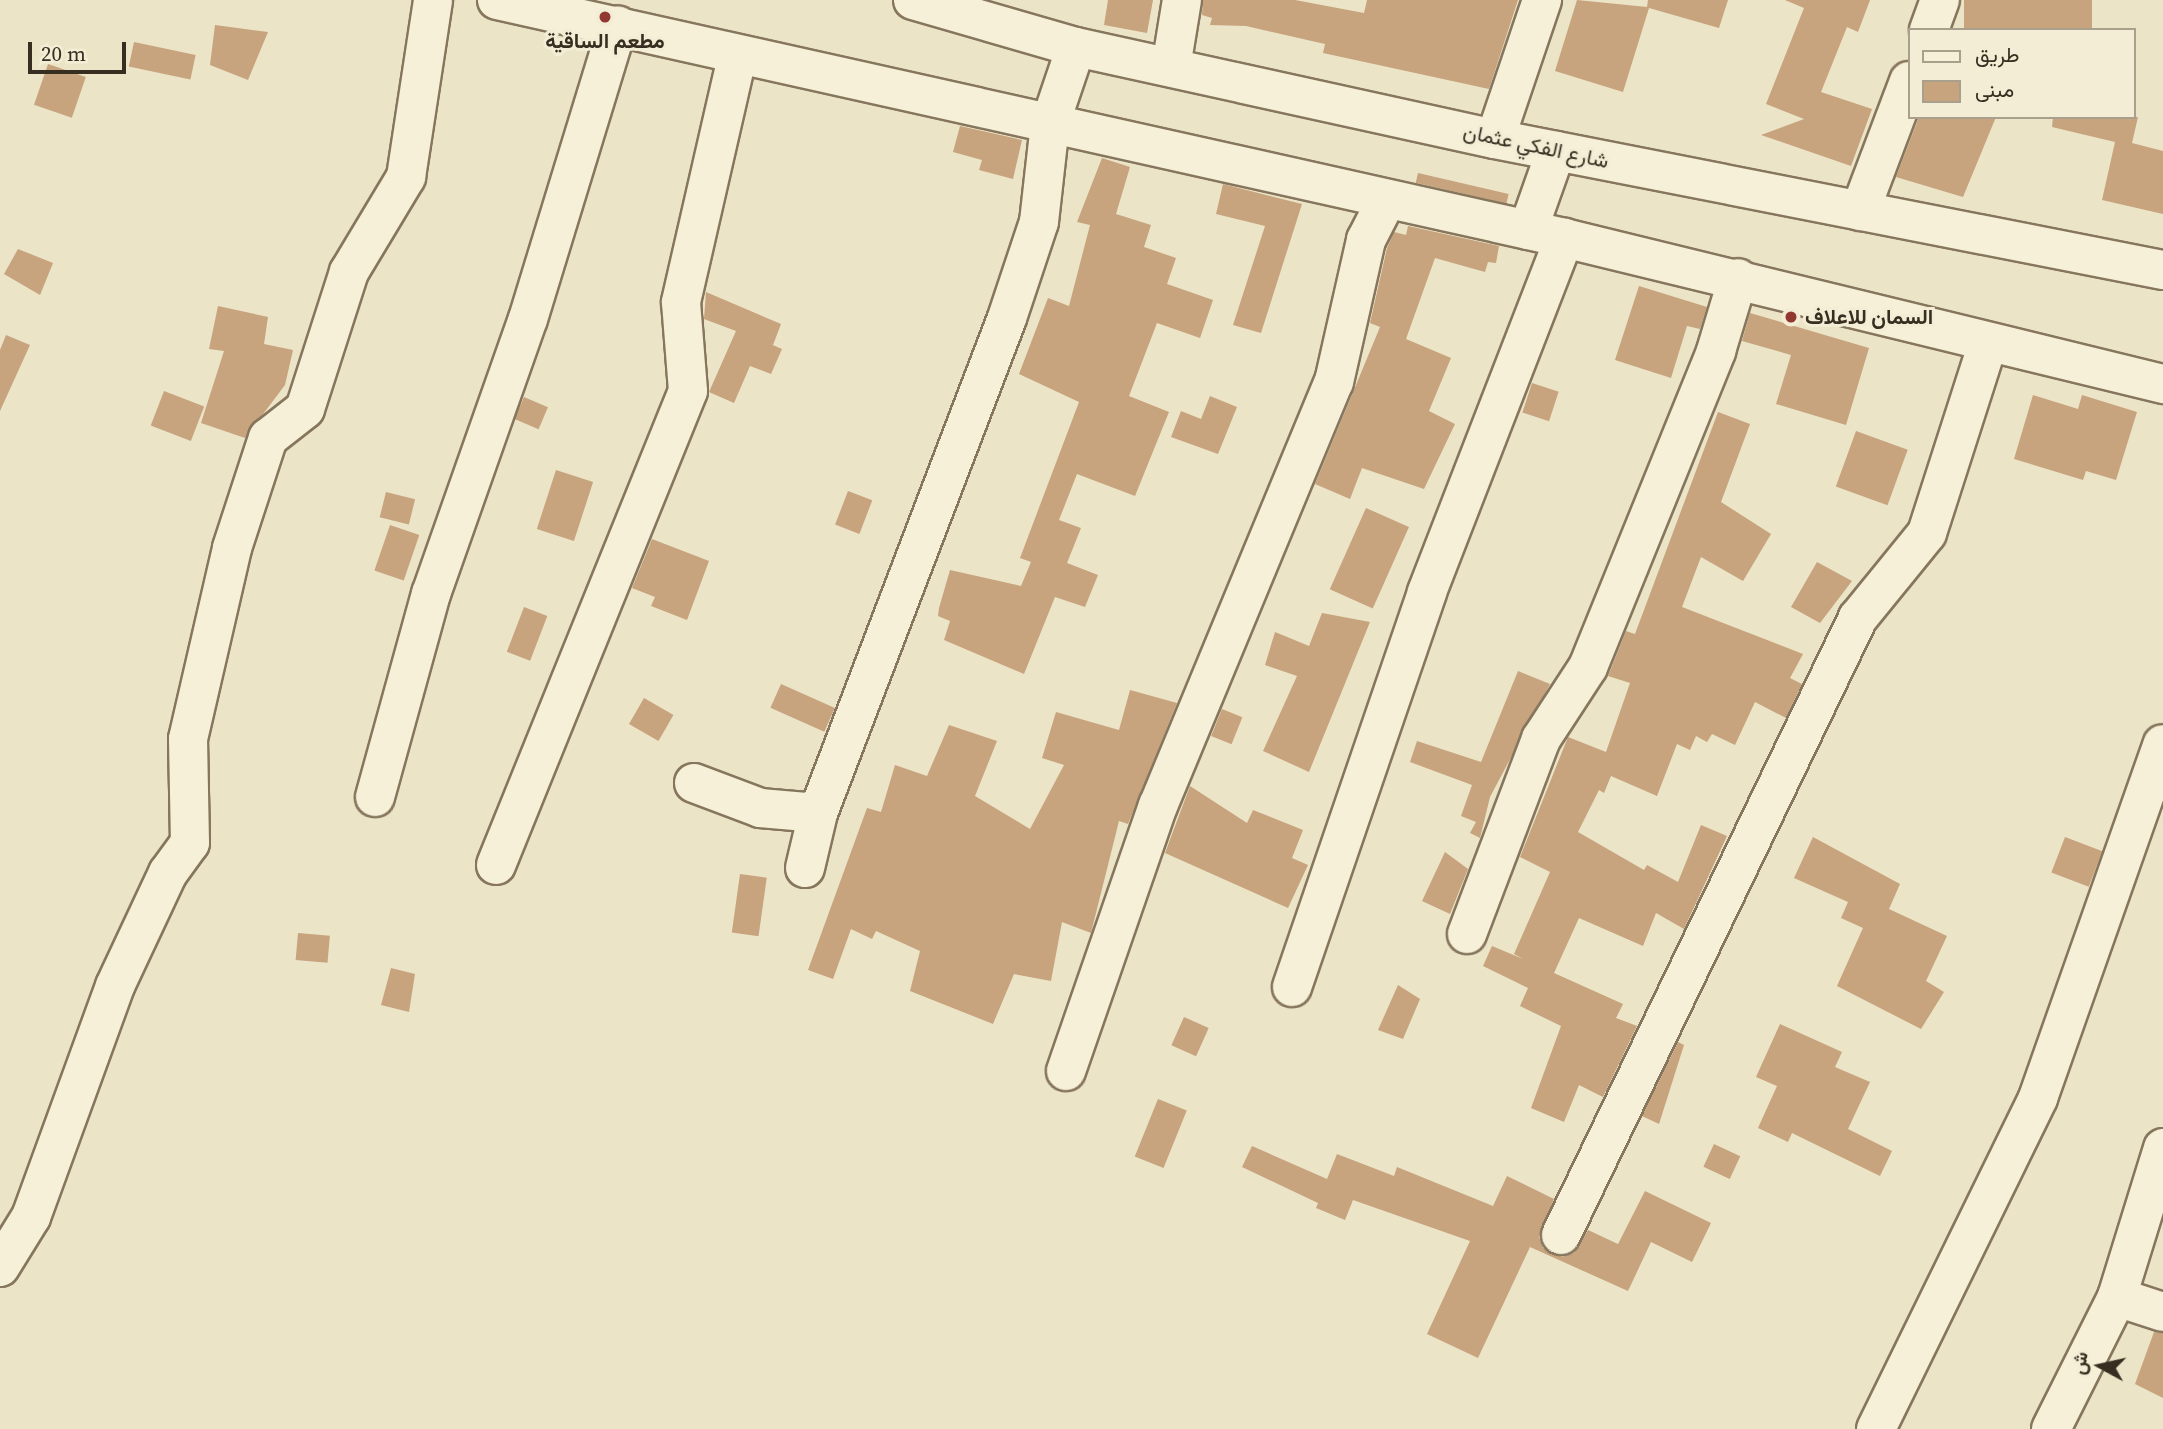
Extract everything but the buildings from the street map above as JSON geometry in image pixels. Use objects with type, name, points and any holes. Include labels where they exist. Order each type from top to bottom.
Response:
[{"type":"street","points":[[0,1267],[31,1217],[115,986],[168,873],[190,843],[188,739],[232,548],[268,438],[306,409],[349,272],[406,177],[433,0]]},
{"type":"street","points":[[497,0],[618,24],[737,57],[1738,278],[2163,384]]},
{"type":"street","points":[[1171,67],[1182,0]]},
{"type":"street","points":[[1495,139],[1542,0]]},
{"type":"street","points":[[1929,28],[1940,0]]},
{"type":"street","name":"شارع الفكي عثمان","points":[[923,2],[1076,47],[1495,139],[2163,270]]},
{"type":"street","points":[[375,797],[431,594],[528,319],[618,24]]},
{"type":"street","points":[[805,867],[818,813],[1007,318],[1039,222],[1050,124],[1076,47]]},
{"type":"street","points":[[496,865],[688,391],[681,302],[737,57]]},
{"type":"street","points":[[1860,211],[1908,84]]},
{"type":"street","points":[[1292,987],[1546,234],[1556,151]]},
{"type":"street","points":[[1066,1071],[1158,806],[1334,382],[1366,240],[1387,199]]},
{"type":"street","points":[[1466,934],[1541,739],[1593,654],[1716,351],[1738,278]]},
{"type":"street","points":[[1561,1235],[1858,618],[1927,533],[1988,342]]},
{"type":"street","points":[[1876,1429],[2038,1098],[2163,744]]},
{"type":"street","points":[[694,783],[760,808],[818,813]]},
{"type":"street","points":[[2051,1429],[2118,1297],[2163,1148]]},
{"type":"street","points":[[2118,1297],[2163,1312]]},
{"type":"place","name":"مطعم الساقية","points":[[605,17]]},
{"type":"place","name":"السمان للاعلاف","points":[[1791,317]]}]
